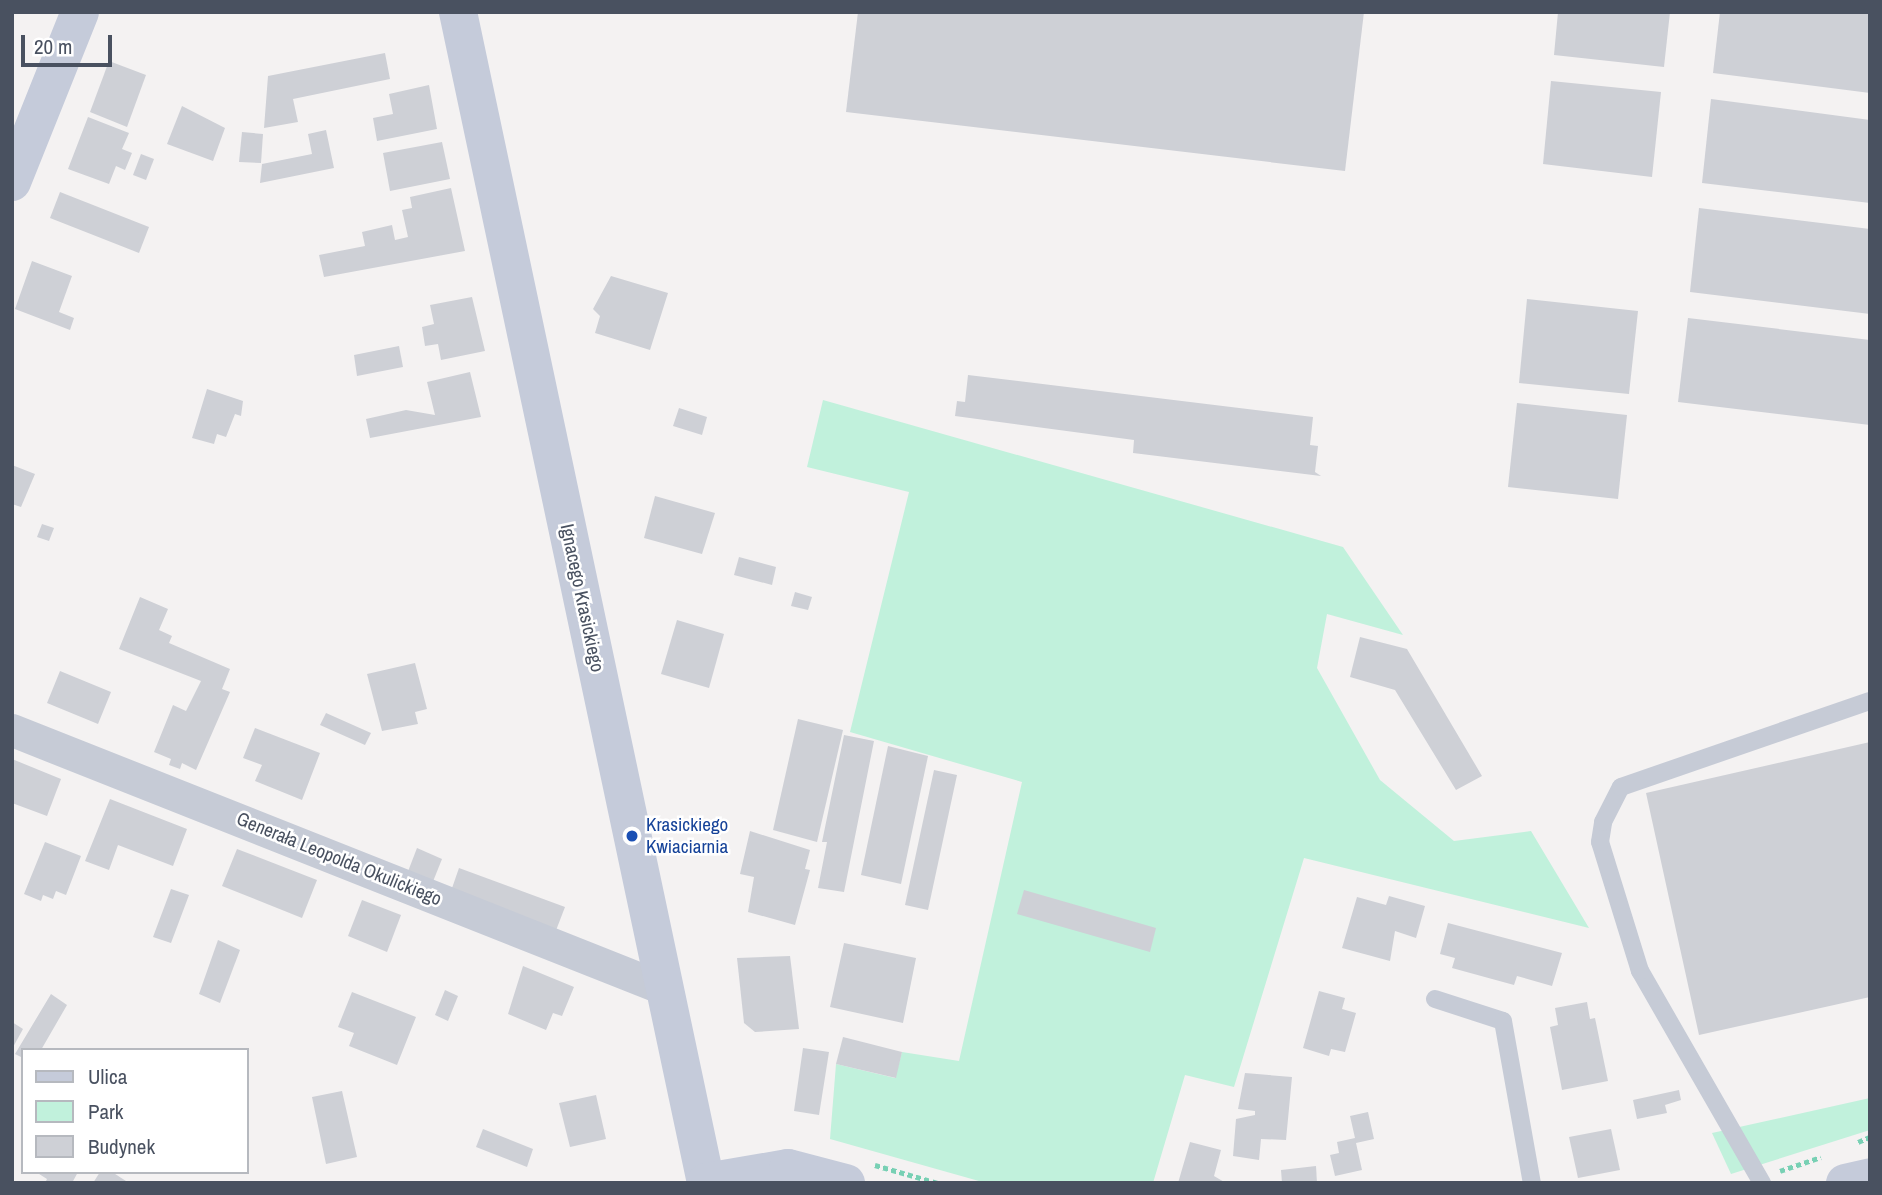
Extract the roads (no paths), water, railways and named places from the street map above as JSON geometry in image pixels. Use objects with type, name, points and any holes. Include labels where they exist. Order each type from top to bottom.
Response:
[{"type":"street","points":[[12,182],[80,12]]},
{"type":"street","name":"Ignacego Krasickiego","points":[[458,12],[706,1183]]},
{"type":"street","name":"Generała Leopolda Okulickiego","points":[[12,730],[665,989]]},
{"type":"street","points":[[706,1183],[788,1168],[846,1183]]},
{"type":"street","points":[[1837,1169],[1870,1177]]},
{"type":"lane","points":[[1760,1180],[1640,971],[1600,842],[1603,821],[1620,787],[1870,701]]},
{"type":"lane","points":[[1435,999],[1503,1021],[1532,1183]]},
{"type":"place","name":"Krasickiego Kwiaciarnia","points":[[632,836]]}]
